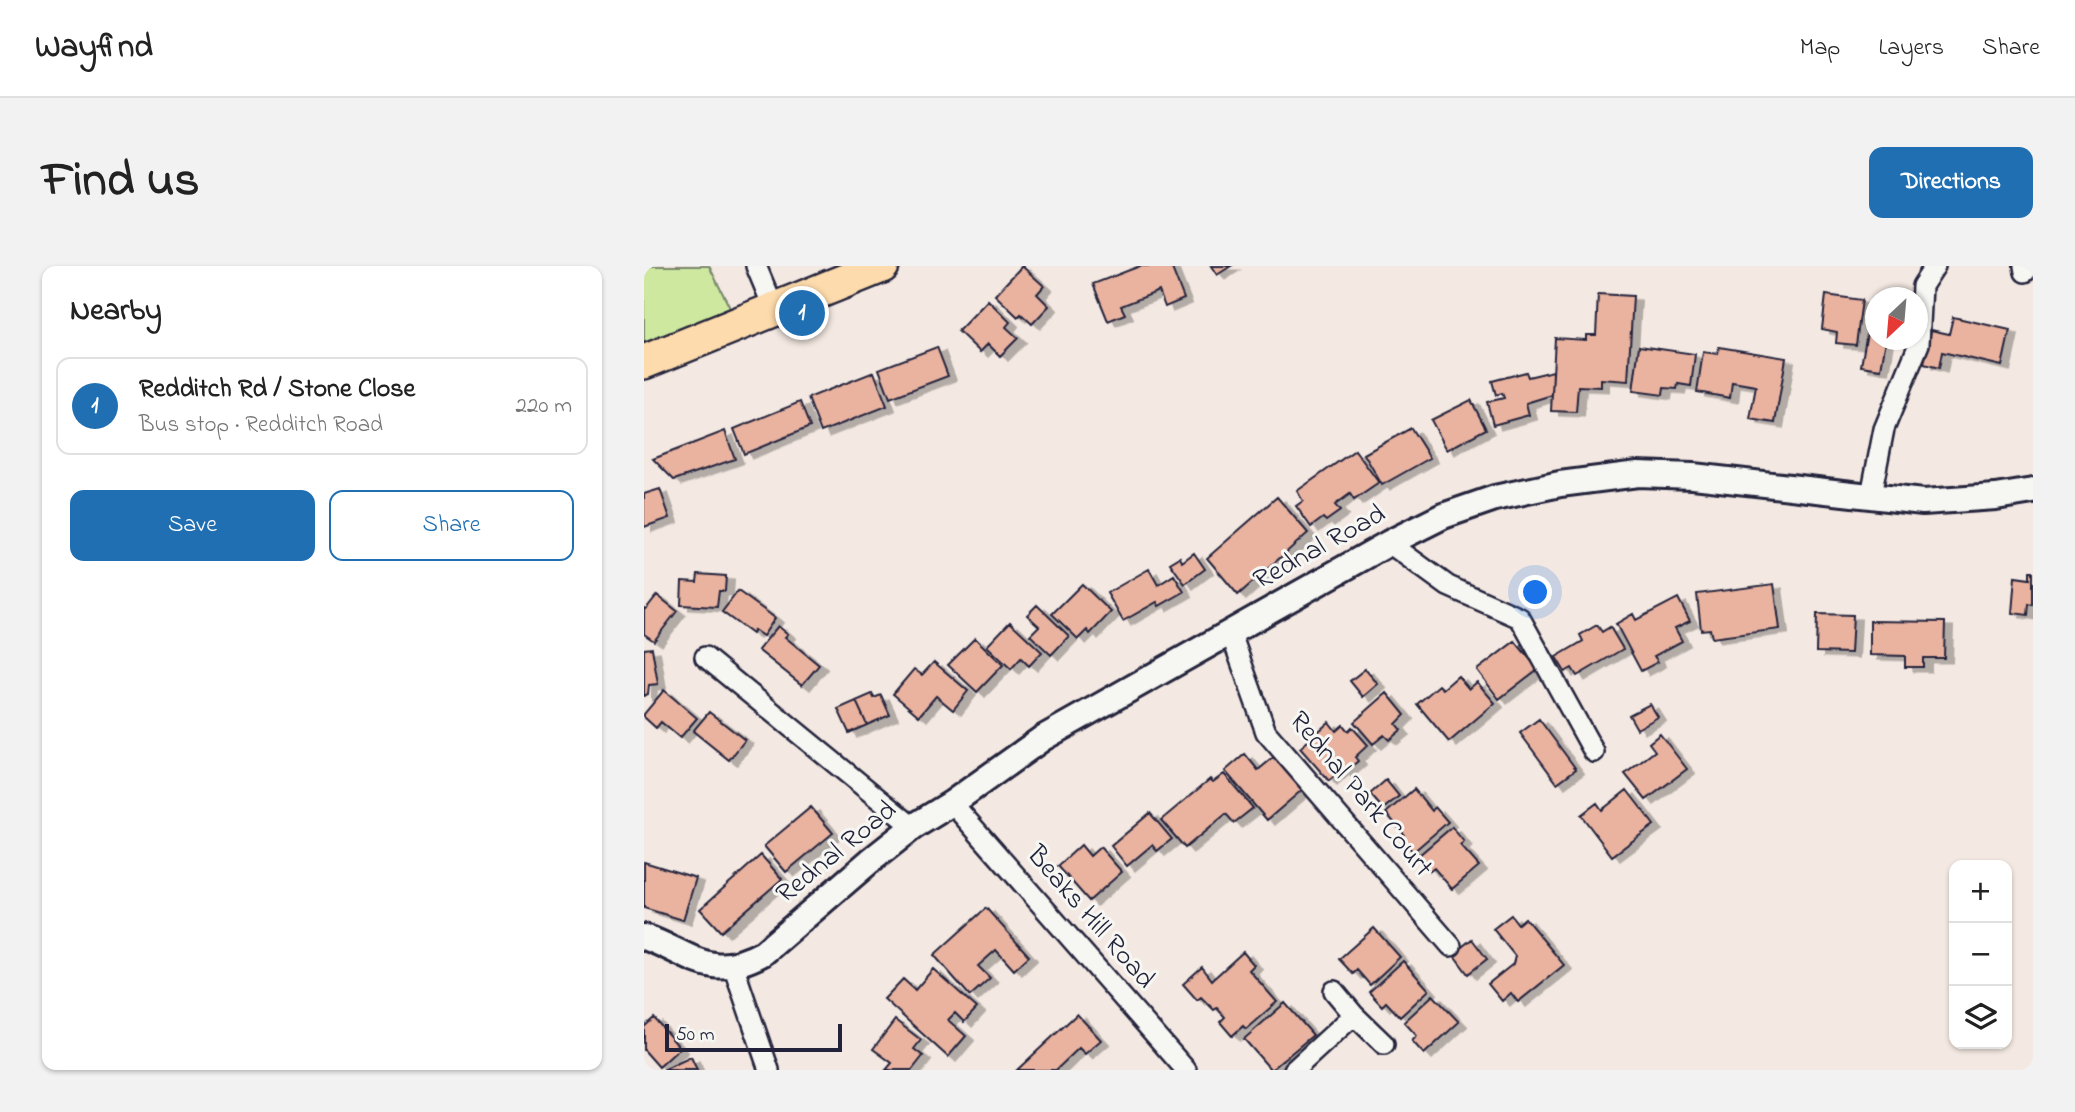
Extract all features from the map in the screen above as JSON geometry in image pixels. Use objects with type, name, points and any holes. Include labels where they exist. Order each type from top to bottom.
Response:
[{"type":"highway","points":[[644,362],[882,266]]},
{"type":"street","points":[[757,266],[774,309]]},
{"type":"street","points":[[1871,495],[1884,429],[1919,344],[1922,286],[1935,266]]},
{"type":"street","name":"Rednal Road","points":[[733,965],[749,961],[763,953],[913,827],[952,803],[1043,738],[1388,543],[1443,516],[1495,498],[1560,484],[1638,474],[1693,476],[1923,502],[1996,497],[2033,491]]},
{"type":"street","points":[[1388,543],[1448,586],[1520,618],[1594,752]]},
{"type":"street","name":"Rednal Park Court","points":[[1230,631],[1265,732],[1451,946]]},
{"type":"street","points":[[705,657],[913,827]]},
{"type":"street","name":"Beaks Hill Road","points":[[952,803],[1186,1070]]},
{"type":"street","points":[[644,937],[706,965],[733,965],[769,1070]]},
{"type":"street","points":[[1334,991],[1354,1016],[1384,1044]]},
{"type":"street","points":[[1294,1070],[1354,1016]]},
{"type":"green space","points":[[644,266],[709,266],[730,308],[644,345]]},
{"type":"building","points":[[1022,266],[1044,286],[1037,294],[1049,306],[1032,324],[1021,314],[1018,317],[995,295]]},
{"type":"building","points":[[1140,266],[1171,266],[1184,299],[1165,307],[1159,291],[1121,306],[1125,314],[1108,321],[1093,284]]},
{"type":"building","points":[[1211,266],[1231,266],[1217,275]]},
{"type":"building","points":[[1598,294],[1633,296],[1628,381],[1601,379],[1601,387],[1578,386],[1576,412],[1551,411],[1555,338],[1586,340],[1586,335],[1596,335]]},
{"type":"building","points":[[1826,295],[1862,300],[1856,345],[1836,343],[1837,332],[1822,329]]},
{"type":"building","points":[[988,300],[1010,322],[1006,327],[1018,338],[1000,356],[988,344],[980,352],[958,331]]},
{"type":"building","points":[[1953,317],[2010,330],[2002,366],[1942,352],[1939,368],[1924,364],[1931,330],[1949,334]]},
{"type":"building","points":[[1865,343],[1865,350],[1884,350],[1881,369],[1861,366]]},
{"type":"building","points":[[1639,346],[1695,354],[1691,386],[1678,384],[1677,389],[1664,388],[1663,395],[1633,391]]},
{"type":"building","points":[[937,347],[948,376],[890,398],[879,369]]},
{"type":"building","points":[[1719,347],[1786,358],[1775,423],[1750,419],[1756,386],[1732,382],[1730,398],[1697,392],[1703,352],[1718,354]]},
{"type":"building","points":[[1553,371],[1552,395],[1526,403],[1529,415],[1493,425],[1487,402],[1504,398],[1502,393],[1496,395],[1492,381],[1526,372],[1528,377]]},
{"type":"building","points":[[874,372],[887,406],[821,432],[808,398]]},
{"type":"building","points":[[1471,400],[1486,429],[1447,450],[1431,420]]},
{"type":"building","points":[[800,402],[810,427],[744,454],[734,429]]},
{"type":"building","points":[[1411,428],[1430,458],[1382,485],[1364,454]]},
{"type":"building","points":[[725,431],[735,459],[674,480],[653,459]]},
{"type":"building","points":[[1355,450],[1379,483],[1354,500],[1350,494],[1335,505],[1340,511],[1311,527],[1296,506],[1303,501],[1297,491]]},
{"type":"building","points":[[660,489],[670,518],[644,527],[644,494]]},
{"type":"building","points":[[1277,497],[1308,533],[1238,595],[1207,558]]},
{"type":"building","points":[[1194,553],[1205,569],[1185,584],[1170,563],[1180,557],[1182,562]]},
{"type":"building","points":[[1149,569],[1158,585],[1174,575],[1184,592],[1159,606],[1157,602],[1123,621],[1107,593]]},
{"type":"building","points":[[2030,571],[2033,571],[2033,605],[2029,604],[2028,615],[2012,613],[2015,577],[2030,579]]},
{"type":"building","points":[[698,574],[726,576],[725,591],[719,591],[717,607],[681,605],[682,581],[697,582]]},
{"type":"building","points":[[1082,584],[1111,612],[1090,634],[1087,630],[1078,639],[1052,614]]},
{"type":"building","points":[[1774,584],[1780,629],[1712,638],[1710,629],[1701,630],[1697,594]]},
{"type":"building","points":[[738,591],[775,618],[763,636],[754,630],[752,634],[722,612]]},
{"type":"building","points":[[657,595],[677,611],[654,641],[644,634],[644,608],[646,609]]},
{"type":"building","points":[[1678,598],[1690,621],[1675,628],[1682,641],[1654,656],[1658,662],[1641,671],[1616,624],[1633,614],[1636,620]]},
{"type":"building","points":[[1037,605],[1069,636],[1051,655],[1030,635],[1039,626],[1027,615]]},
{"type":"building","points":[[1817,614],[1853,615],[1851,653],[1816,652]]},
{"type":"building","points":[[1870,621],[1945,622],[1944,658],[1923,658],[1923,667],[1905,667],[1905,656],[1870,655]]},
{"type":"building","points":[[1010,622],[1042,652],[1029,666],[1021,658],[1011,669],[987,646]]},
{"type":"building","points":[[1597,625],[1602,632],[1610,627],[1623,649],[1577,676],[1572,668],[1565,672],[1556,657],[1583,641],[1580,635]]},
{"type":"building","points":[[778,626],[788,634],[785,637],[819,665],[802,685],[758,650]]},
{"type":"building","points":[[975,638],[1003,665],[977,692],[948,665]]},
{"type":"building","points":[[1515,641],[1538,669],[1499,699],[1477,670]]},
{"type":"building","points":[[652,648],[658,684],[649,685],[648,694],[644,696],[644,649]]},
{"type":"building","points":[[934,662],[968,691],[953,710],[936,696],[919,716],[893,694],[914,669],[922,675]]},
{"type":"building","points":[[1365,669],[1378,684],[1363,697],[1350,681]]},
{"type":"building","points":[[1458,676],[1469,689],[1477,682],[1495,703],[1449,742],[1417,704],[1439,685],[1443,689]]},
{"type":"building","points":[[664,690],[697,718],[680,738],[661,722],[656,728],[644,717]]},
{"type":"building","points":[[1387,693],[1405,715],[1396,724],[1401,730],[1389,740],[1384,735],[1373,744],[1354,722]]},
{"type":"building","points":[[872,694],[874,698],[881,695],[890,715],[867,725],[856,701]]},
{"type":"building","points":[[856,701],[867,725],[849,733],[838,709]]},
{"type":"building","points":[[1650,704],[1658,717],[1637,729],[1629,715]]},
{"type":"building","points":[[709,712],[745,740],[729,760],[693,731]]},
{"type":"building","points":[[1539,719],[1576,769],[1557,783],[1520,733]]},
{"type":"building","points":[[1329,722],[1336,731],[1343,725],[1348,731],[1352,727],[1368,745],[1355,757],[1358,761],[1344,773],[1341,770],[1329,781],[1300,748]]},
{"type":"building","points":[[1660,734],[1687,769],[1646,800],[1625,774],[1655,751],[1649,743]]},
{"type":"building","points":[[1245,754],[1258,770],[1274,757],[1302,790],[1267,820],[1225,771]]},
{"type":"building","points":[[1224,774],[1253,808],[1234,823],[1226,814],[1185,848],[1161,820],[1210,779],[1213,782]]},
{"type":"building","points":[[1386,780],[1399,796],[1383,809],[1370,794]]},
{"type":"building","points":[[1414,789],[1432,811],[1435,807],[1448,822],[1413,852],[1401,837],[1404,834],[1386,813]]},
{"type":"building","points":[[1627,790],[1654,825],[1612,856],[1581,815],[1597,803],[1602,810]]},
{"type":"building","points":[[811,807],[833,833],[786,872],[764,846]]},
{"type":"building","points":[[1150,813],[1172,839],[1157,851],[1152,845],[1127,866],[1111,846]]},
{"type":"building","points":[[1452,827],[1464,842],[1460,845],[1479,866],[1452,889],[1434,868],[1430,871],[1418,856]]},
{"type":"building","points":[[1081,845],[1090,856],[1100,847],[1122,872],[1089,901],[1058,866]]},
{"type":"building","points":[[761,855],[782,879],[721,932],[700,909]]},
{"type":"building","points":[[644,862],[696,878],[683,920],[644,908]]},
{"type":"building","points":[[986,908],[1029,956],[1014,970],[996,950],[978,966],[990,978],[970,996],[934,955]]},
{"type":"building","points":[[1511,915],[1518,924],[1525,918],[1564,965],[1518,1002],[1511,993],[1502,1001],[1488,984],[1513,964],[1515,956],[1493,929]]},
{"type":"building","points":[[1374,928],[1400,957],[1370,985],[1357,970],[1353,974],[1339,959]]},
{"type":"building","points":[[1472,939],[1487,959],[1468,974],[1453,954]]},
{"type":"building","points":[[1243,952],[1254,965],[1249,970],[1277,1002],[1246,1029],[1243,1026],[1232,1036],[1220,1022],[1225,1017],[1217,1008],[1214,1010],[1201,997],[1197,1000],[1183,984],[1202,967],[1212,980]]},
{"type":"building","points":[[1403,961],[1429,990],[1400,1017],[1386,1002],[1382,1006],[1369,992]]},
{"type":"building","points":[[933,969],[977,1008],[964,1022],[955,1013],[948,1020],[966,1036],[948,1057],[884,999],[903,979],[915,990]]},
{"type":"building","points":[[1433,995],[1459,1022],[1424,1054],[1412,1041],[1417,1036],[1404,1022]]},
{"type":"building","points":[[1285,1003],[1313,1035],[1271,1070],[1244,1039]]},
{"type":"building","points":[[1077,1014],[1101,1040],[1085,1054],[1079,1048],[1056,1070],[1017,1070]]},
{"type":"building","points":[[654,1018],[680,1048],[659,1067],[644,1050],[644,1027]]},
{"type":"building","points":[[895,1020],[921,1040],[914,1049],[923,1056],[912,1070],[886,1070],[892,1063],[873,1049]]},
{"type":"building","points":[[691,1057],[697,1070],[663,1070]]},
{"type":"place","name":"Redditch Rd / Stone Close","points":[[802,313]]}]
